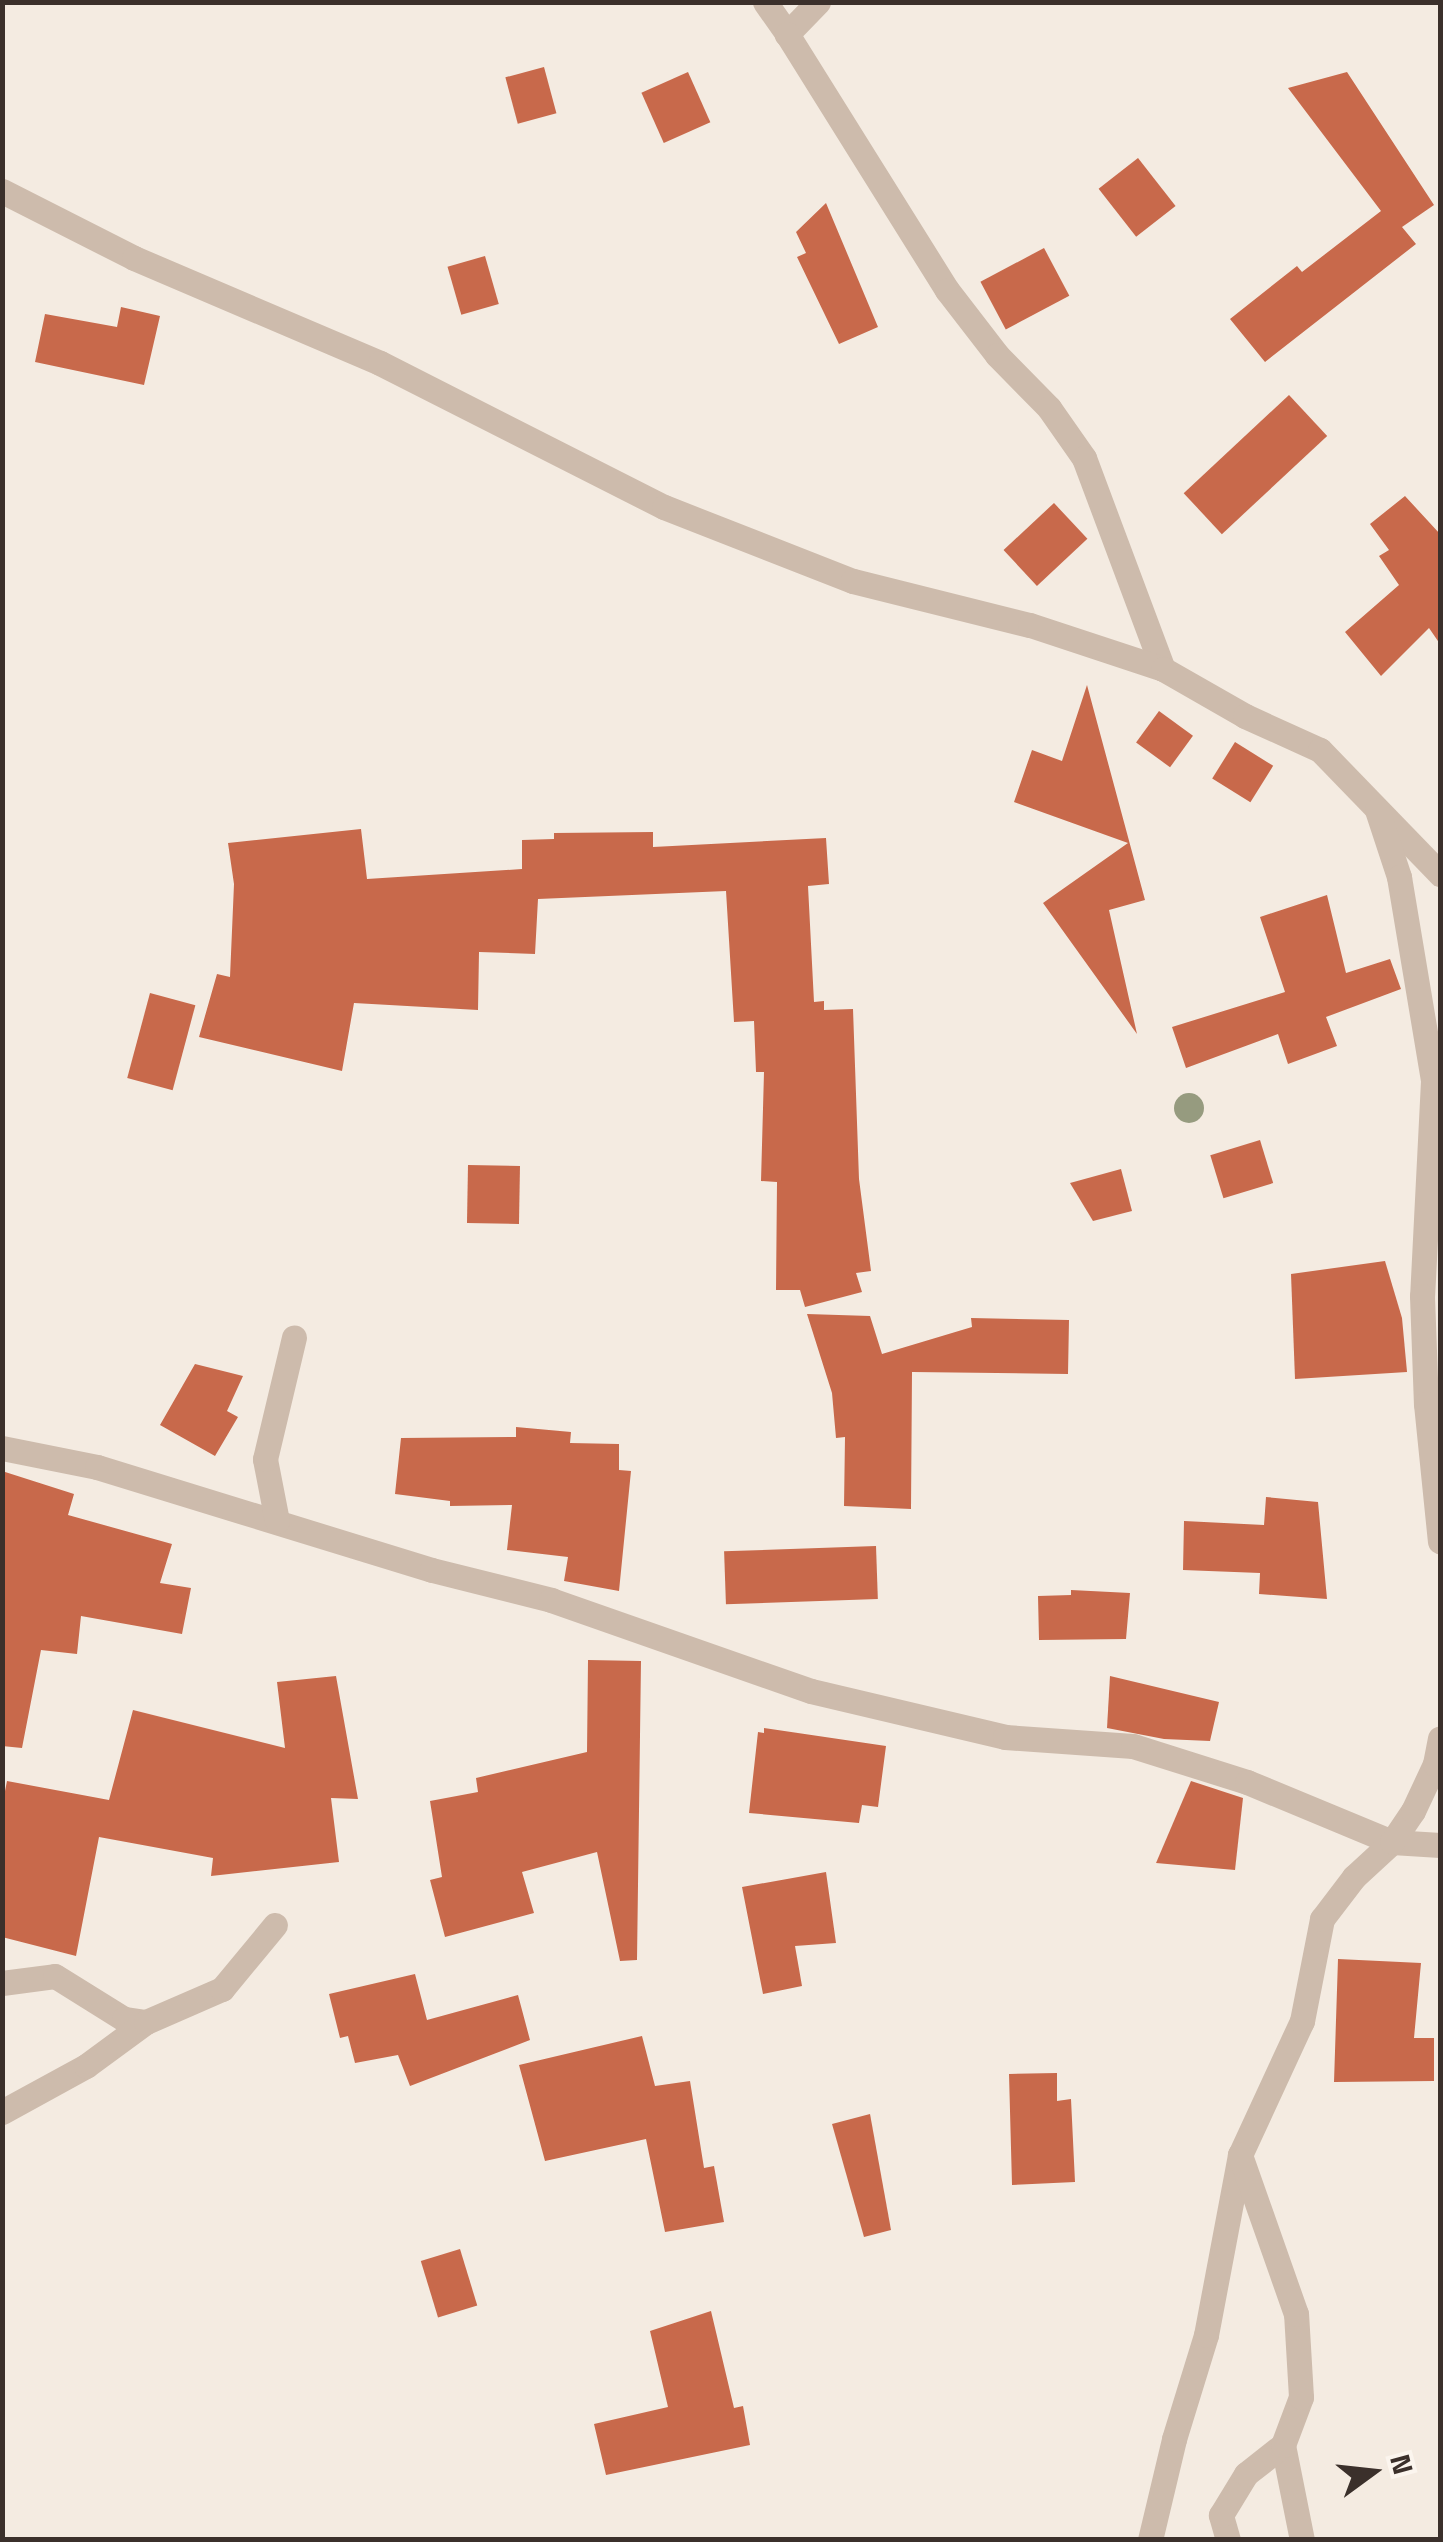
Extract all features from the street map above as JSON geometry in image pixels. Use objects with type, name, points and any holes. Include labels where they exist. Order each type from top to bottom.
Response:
[{"type":"street","points":[[765,2],[947,290],[997,355],[1049,408],[1084,458],[1162,669]]},
{"type":"street","points":[[787,34],[818,2]]},
{"type":"street","points":[[2,191],[134,258],[380,363],[664,507],[853,581],[1030,625],[1162,669],[1244,716],[1320,750],[1374,800],[1440,874]]},
{"type":"street","points":[[1374,800],[1399,877],[1432,1081],[1422,1296],[1426,1404],[1440,1541]]},
{"type":"street","points":[[278,1522],[265,1459],[294,1336]]},
{"type":"street","points":[[2,1448],[97,1467],[432,1570],[551,1600],[811,1692],[1005,1737],[1133,1746],[1247,1782],[1392,1842],[1440,1845]]},
{"type":"street","points":[[1150,2540],[1174,2439],[1206,2335],[1240,2155],[1302,2020],[1322,1919],[1354,1877],[1392,1842],[1433,1777],[1440,1738]]},
{"type":"street","points":[[2,2112],[86,2066],[146,2022],[222,1988],[275,1925]]},
{"type":"street","points":[[2,1983],[55,1976],[124,2019],[146,2022]]},
{"type":"street","points":[[1228,2540],[1222,2515],[1246,2474],[1283,2445],[1301,2397],[1296,2314],[1240,2155]]},
{"type":"street","points":[[1283,2445],[1302,2540]]},
{"type":"building","points":[[544,67],[556,113],[518,124],[505,77]]},
{"type":"building","points":[[688,72],[710,122],[664,143],[641,93]]},
{"type":"building","points":[[1347,72],[1434,205],[1402,227],[1416,244],[1265,362],[1230,319],[1297,266],[1302,272],[1381,211],[1288,88]]},
{"type":"building","points":[[1138,158],[1176,206],[1136,237],[1099,189]]},
{"type":"building","points":[[826,203],[878,327],[839,344],[797,257],[806,253],[796,232]]},
{"type":"building","points":[[1044,248],[1069,296],[1006,329],[980,282]]},
{"type":"building","points":[[485,256],[499,304],[461,315],[448,267]]},
{"type":"building","points":[[121,307],[160,316],[144,385],[35,362],[45,314],[117,327]]},
{"type":"building","points":[[1289,395],[1327,436],[1222,534],[1184,493]]},
{"type":"building","points":[[1405,496],[1440,534],[1440,644],[1429,628],[1381,676],[1345,632],[1399,585],[1379,556],[1389,550],[1370,524]]},
{"type":"building","points":[[1054,503],[1087,539],[1037,586],[1004,550]]},
{"type":"building","points":[[1087,685],[1145,900],[1109,910],[1137,1034],[1043,903],[1128,843],[1014,802],[1032,750],[1062,761]]},
{"type":"building","points":[[1159,711],[1193,736],[1170,767],[1136,743]]},
{"type":"building","points":[[1235,742],[1273,766],[1250,802],[1212,778]]},
{"type":"building","points":[[361,829],[367,879],[522,869],[522,840],[554,839],[554,833],[653,832],[653,847],[826,838],[829,884],[808,886],[814,1002],[824,1001],[824,1010],[853,1009],[859,1179],[871,1271],[856,1273],[862,1292],[805,1307],[800,1290],[776,1290],[777,1182],[761,1181],[764,1072],[756,1072],[754,1021],[734,1022],[726,891],[538,899],[535,954],[479,952],[478,1010],[354,1003],[342,1071],[199,1037],[217,974],[230,977],[234,884],[228,843]]},
{"type":"building","points":[[1327,895],[1346,973],[1390,959],[1401,989],[1326,1017],[1337,1046],[1288,1064],[1278,1034],[1186,1068],[1172,1027],[1285,992],[1260,917]]},
{"type":"building","points":[[150,993],[195,1005],[173,1090],[127,1078]]},
{"type":"building","points":[[1260,1140],[1273,1183],[1223,1198],[1210,1155]]},
{"type":"building","points":[[468,1165],[520,1166],[519,1224],[467,1223]]},
{"type":"building","points":[[1121,1169],[1132,1211],[1093,1221],[1070,1183]]},
{"type":"building","points":[[1385,1261],[1402,1318],[1407,1372],[1295,1379],[1291,1274]]},
{"type":"building","points":[[807,1314],[870,1316],[882,1354],[972,1327],[971,1318],[1069,1320],[1068,1374],[912,1372],[911,1509],[844,1506],[845,1437],[836,1438],[832,1393]]},
{"type":"building","points":[[195,1364],[243,1376],[227,1411],[238,1417],[215,1456],[160,1425]]},
{"type":"building","points":[[516,1427],[571,1432],[570,1443],[619,1444],[619,1470],[631,1471],[619,1591],[564,1581],[568,1557],[507,1550],[512,1505],[450,1506],[450,1501],[395,1494],[401,1438],[516,1437]]},
{"type":"building","points":[[2,1471],[74,1494],[68,1515],[172,1544],[160,1583],[191,1588],[182,1634],[81,1616],[77,1654],[41,1650],[22,1748],[2,1746]]},
{"type":"building","points":[[1266,1497],[1318,1502],[1327,1599],[1259,1594],[1260,1573],[1183,1570],[1184,1521],[1264,1525]]},
{"type":"building","points":[[876,1546],[878,1599],[726,1604],[724,1551]]},
{"type":"building","points":[[1071,1590],[1130,1593],[1126,1639],[1039,1640],[1038,1596],[1071,1595]]},
{"type":"building","points":[[588,1660],[641,1661],[637,1960],[620,1961],[597,1852],[522,1872],[534,1913],[445,1937],[430,1880],[442,1877],[430,1801],[478,1792],[476,1778],[587,1752]]},
{"type":"building","points":[[336,1676],[358,1799],[331,1798],[339,1862],[211,1876],[213,1858],[99,1837],[76,1956],[2,1937],[2,1806],[7,1781],[109,1800],[133,1710],[285,1748],[277,1682]]},
{"type":"building","points":[[1110,1676],[1219,1702],[1210,1741],[1164,1739],[1107,1728]]},
{"type":"building","points":[[764,1728],[886,1746],[878,1807],[862,1805],[859,1823],[749,1813],[758,1732],[764,1733]]},
{"type":"building","points":[[1191,1781],[1243,1798],[1235,1870],[1156,1863]]},
{"type":"building","points":[[826,1872],[836,1943],[795,1946],[802,1986],[763,1994],[742,1887]]},
{"type":"building","points":[[1338,1959],[1421,1963],[1414,2038],[1434,2038],[1434,2081],[1334,2082]]},
{"type":"building","points":[[415,1974],[427,2020],[518,1995],[530,2040],[410,2086],[398,2055],[355,2063],[348,2036],[340,2038],[329,1994]]},
{"type":"building","points":[[642,2036],[655,2086],[690,2081],[704,2168],[714,2166],[724,2222],[665,2232],[646,2139],[545,2161],[519,2065]]},
{"type":"building","points":[[1057,2073],[1057,2101],[1071,2099],[1075,2182],[1012,2185],[1009,2074]]},
{"type":"building","points":[[870,2114],[891,2230],[864,2237],[832,2124]]},
{"type":"building","points":[[460,2249],[477,2305],[438,2317],[421,2261]]},
{"type":"building","points":[[711,2311],[734,2408],[743,2406],[750,2445],[606,2475],[594,2424],[668,2407],[650,2331]]}]
